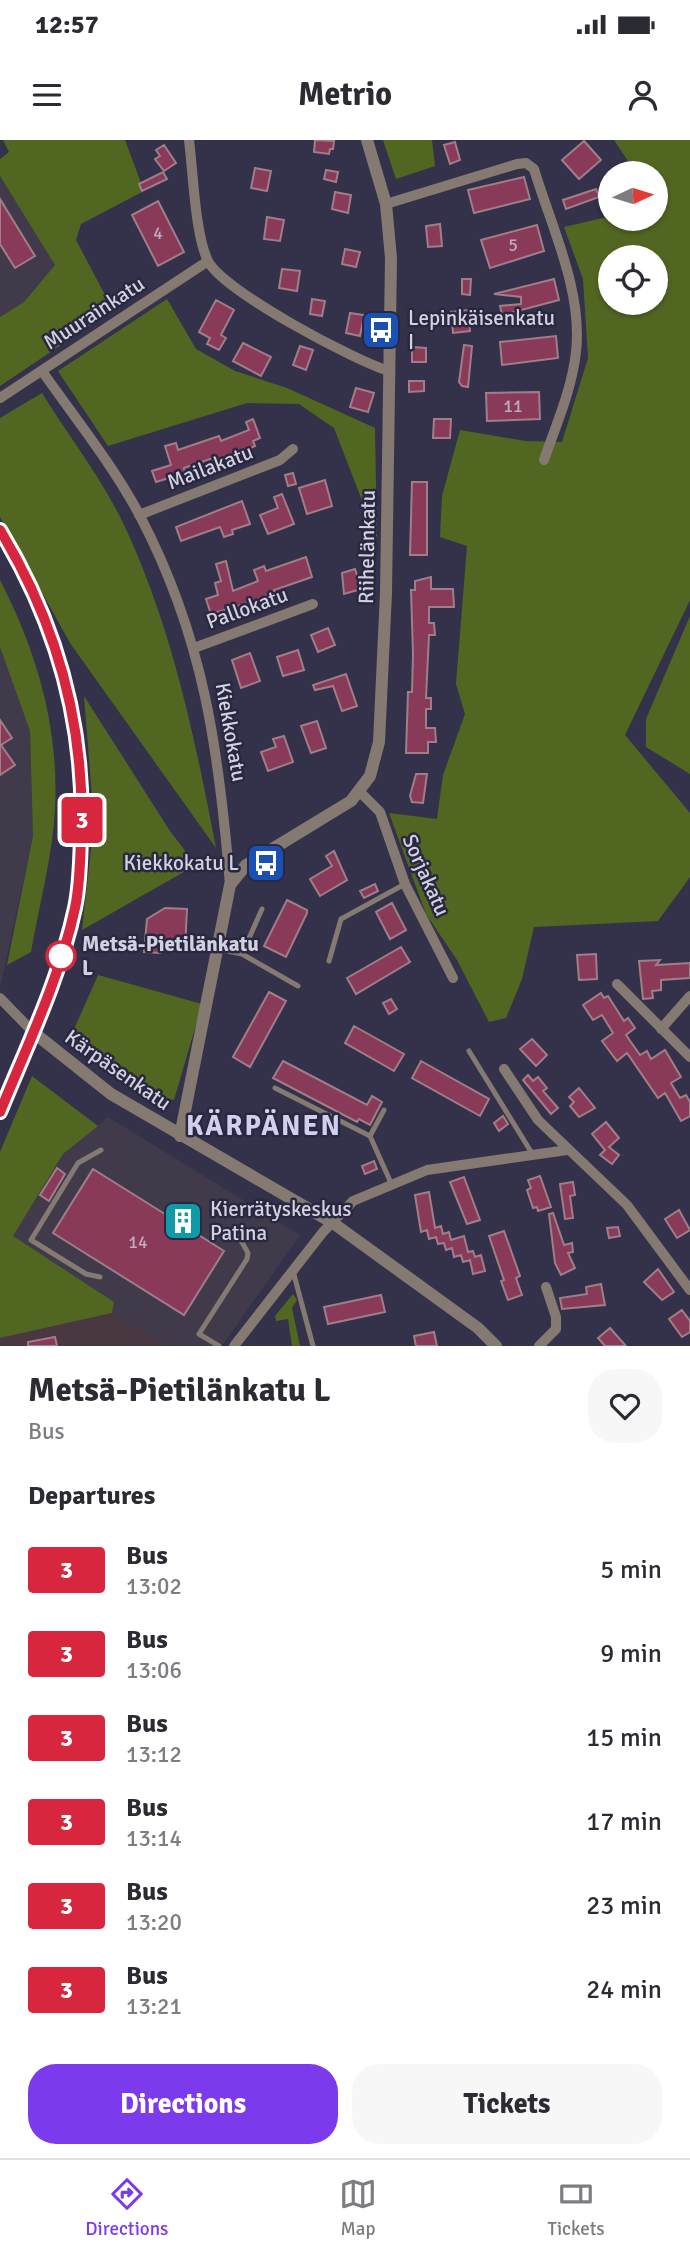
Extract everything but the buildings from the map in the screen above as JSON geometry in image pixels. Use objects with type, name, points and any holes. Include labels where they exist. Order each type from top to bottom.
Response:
[{"type":"street","points":[[189,140],[208,261],[233,287],[266,308],[389,371]]},
{"type":"street","name":"Riihelänkatu","points":[[230,885],[246,865],[360,792],[377,760],[386,593],[391,258],[386,204],[367,140]]},
{"type":"street","points":[[386,204],[517,164],[526,163],[534,169],[571,291],[576,322],[576,351],[567,396],[544,460]]},
{"type":"street","name":"Muurainkatu","points":[[0,398],[208,261]]},
{"type":"street","name":"Kiekkokatu","points":[[42,371],[139,515],[174,593],[194,648],[210,706],[230,885],[206,1020],[180,1136]]},
{"type":"street","name":"Mailakatu","points":[[139,515],[280,460],[293,449]]},
{"type":"street","points":[[0,530],[41,606],[58,652],[71,699],[80,755],[83,812],[76,906],[33,1032],[0,1112]]},
{"type":"street","name":"Pallokatu","points":[[194,648],[313,604]]},
{"type":"street","name":"Sorjakatu","points":[[360,792],[380,813],[405,884],[453,978]]},
{"type":"street","points":[[617,984],[690,1057]]},
{"type":"street","points":[[661,1029],[690,996]]},
{"type":"street","points":[[0,998],[33,1032]]},
{"type":"street","name":"Kärpäsenkatu","points":[[33,1032],[111,1094],[332,1223],[478,1328],[496,1346]]},
{"type":"street","points":[[504,1069],[538,1121],[626,1205],[690,1290]]},
{"type":"street","points":[[234,1346],[293,1270],[354,1201],[391,1183],[427,1170],[464,1162],[567,1150]]},
{"type":"street","points":[[540,1346],[556,1329],[556,1317],[546,1287]]},
{"type":"lane","points":[[329,961],[341,919],[405,884]]},
{"type":"lane","points":[[242,954],[262,909]]},
{"type":"lane","points":[[217,949],[242,954],[298,986]]},
{"type":"lane","points":[[469,1051],[533,1155]]},
{"type":"lane","points":[[275,1088],[370,1136],[391,1183]]},
{"type":"lane","points":[[370,1136],[384,1110]]},
{"type":"lane","points":[[100,1277],[86,1274],[31,1240],[78,1163],[101,1150]]},
{"type":"lane","points":[[219,1346],[199,1334],[247,1259],[248,1253],[239,1237]]},
{"type":"lane","points":[[293,1270],[313,1346]]},
{"type":"shaded area","points":[[0,176],[56,265],[24,302],[0,317]]},
{"type":"shaded area","points":[[0,646],[30,729],[33,836],[0,989]]},
{"type":"shaded area","points":[[108,1117],[300,1235],[222,1346],[168,1346],[112,1313],[114,1302],[12,1236],[63,1154]]},
{"type":"shaded area","points":[[112,1313],[168,1346],[0,1346],[0,1338]]},
{"type":"green space","points":[[3,140],[125,140],[144,191],[81,224],[76,240],[113,310],[0,386],[0,317],[24,302],[55,265],[0,176],[0,159],[9,152]]},
{"type":"green space","points":[[383,140],[432,140],[435,166],[396,179]]},
{"type":"green space","points":[[614,140],[690,140],[690,600],[625,735],[690,813],[690,877],[658,921],[534,927],[522,979],[506,1018],[489,1022],[457,960],[426,914],[389,813],[437,819],[443,775],[465,714],[456,684],[467,546],[440,537],[442,496],[460,430],[525,441],[562,442],[588,358],[583,279],[564,227],[598,219],[598,231],[668,231],[668,161],[628,161]]},
{"type":"green space","points":[[167,299],[196,349],[235,371],[287,388],[375,428],[377,539],[334,428],[299,404],[247,403],[108,446],[58,371]]},
{"type":"green space","points":[[42,393],[106,491],[124,525],[156,603],[200,765],[216,848],[70,643],[0,517],[0,418]]},
{"type":"green space","points":[[0,580],[35,662],[49,719],[55,778],[52,844],[31,952],[7,965],[33,836],[30,731],[0,647]]},
{"type":"green space","points":[[690,616],[690,774],[646,747],[646,719]]},
{"type":"green space","points":[[84,696],[170,831],[196,865],[82,930],[94,822]]},
{"type":"green space","points":[[98,975],[202,1004],[174,1100],[135,1093],[71,1036]]},
{"type":"green space","points":[[32,1076],[98,1126],[63,1154],[13,1236],[114,1302],[112,1313],[0,1338],[0,1152]]},
{"type":"green space","points":[[293,1294],[297,1300],[292,1308],[300,1346],[292,1346],[288,1319],[276,1321],[275,1316]]},
{"type":"bus line","name":"3","points":[[0,530],[41,606],[58,652],[71,699],[80,755],[83,812],[76,906],[61,957],[0,1112]]},
{"type":"place","name":"Lepinkäisenkatu I","points":[[381,330]]},
{"type":"place","name":"Kiekkokatu L","points":[[266,863]]},
{"type":"place","name":"Metsä-Pietilänkatu L","points":[[61,956]]},
{"type":"place","name":"Kierrätyskeskus Patina","points":[[183,1221]]},
{"type":"district","name":"KÄRPÄNEN","points":[[264,1125]]}]
